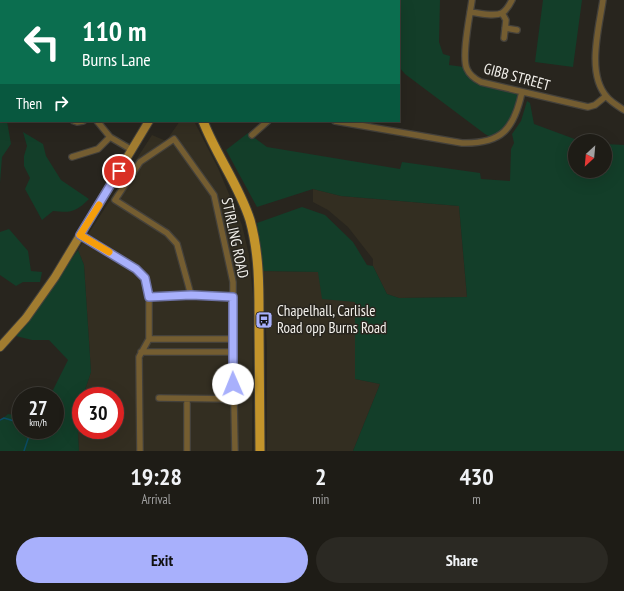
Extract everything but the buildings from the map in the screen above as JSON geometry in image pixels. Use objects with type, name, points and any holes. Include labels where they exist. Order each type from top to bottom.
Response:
[{"type":"main road","points":[[203,122],[241,199],[249,219],[257,253],[259,284],[260,451]]},
{"type":"street","name":"GIBB STREET","points":[[472,0],[464,59],[467,70],[471,76],[481,82],[588,107],[595,105],[606,96]]},
{"type":"street","points":[[470,12],[492,14],[502,13],[512,0]]},
{"type":"street","points":[[603,0],[595,62],[596,74],[606,96],[624,110]]},
{"type":"street","points":[[502,13],[506,20],[504,38]]},
{"type":"street","points":[[505,28],[517,30]]},
{"type":"street","points":[[341,122],[474,144],[494,138],[506,131],[511,124],[522,92]]},
{"type":"street","points":[[98,122],[110,137],[132,150]]},
{"type":"street","points":[[0,347],[16,330],[56,278],[80,235],[148,122]]},
{"type":"street","points":[[252,135],[267,122]]},
{"type":"street","points":[[72,157],[98,149],[110,137]]},
{"type":"street","name":"STIRLING ROAD","points":[[191,295],[177,244],[167,233],[115,200],[140,162],[174,139],[214,195],[233,282],[233,399],[235,451]]},
{"type":"street","points":[[80,235],[136,269],[145,278],[149,297],[149,340],[140,352],[139,357],[140,451]]},
{"type":"street","points":[[149,297],[191,295],[233,297]]},
{"type":"street","points":[[149,340],[233,339]]},
{"type":"street","points":[[140,352],[233,352]]},
{"type":"street","points":[[159,398],[233,399]]},
{"type":"street","points":[[186,399],[187,451]]},
{"type":"shaded area","points":[[179,122],[195,122],[218,168],[242,225],[249,255],[253,297],[252,451],[79,451],[78,439],[124,439],[124,387],[86,387],[91,372],[84,265],[78,250],[152,135],[166,141]]},
{"type":"shaded area","points":[[313,189],[341,196],[459,206],[467,297],[399,298],[387,294],[373,266],[373,259],[348,227],[328,210],[313,202]]},
{"type":"shaded area","points":[[263,271],[318,272],[355,301],[355,379],[380,384],[353,451],[267,451],[267,349]]},
{"type":"green space","points":[[400,0],[440,0],[439,42],[443,54],[450,56],[449,65],[464,67],[470,76],[520,93],[510,124],[492,138],[405,74],[400,68]]},
{"type":"green space","points":[[543,0],[582,0],[573,67],[535,62]]},
{"type":"green space","points":[[527,101],[530,103],[534,124],[568,137],[568,178],[612,178],[612,144],[624,145],[624,451],[353,451],[380,384],[355,379],[355,302],[322,299],[318,272],[263,271],[257,223],[302,207],[325,215],[353,242],[367,265],[373,266],[387,294],[399,298],[467,297],[459,206],[341,196],[313,189],[257,207],[226,150],[248,133],[267,147],[400,169],[402,162],[480,173],[481,179],[510,181],[511,149],[514,143],[512,134],[521,121]]},
{"type":"green space","points":[[0,122],[7,122],[11,144],[2,157],[0,183]]},
{"type":"green space","points":[[23,132],[43,144],[46,156],[61,180],[89,199],[80,207],[69,212],[53,211],[42,220],[25,189],[30,178],[24,166],[24,156],[27,146]]},
{"type":"green space","points":[[9,229],[28,251],[31,271],[42,272],[40,282],[23,282],[16,286],[0,275],[0,232]]},
{"type":"green space","points":[[78,250],[84,265],[91,372],[86,387],[72,387],[72,439],[78,439],[79,451],[0,451],[0,421],[8,414],[12,415],[12,439],[64,439],[64,387],[54,387],[68,360],[49,340],[32,340],[16,336]]},
{"type":"waterway","points":[[0,420],[4,418],[12,420]]},
{"type":"waterway","points":[[24,451],[28,439]]},
{"type":"slow traffic","points":[[99,205],[80,235],[109,252]]},
{"type":"place","name":"Chapelhall, Carlisle Road opp Burns Road","points":[[264,320]]},
{"type":"route","points":[[119,171],[80,235],[136,269],[145,278],[149,297],[191,295],[233,297],[233,384]]}]
